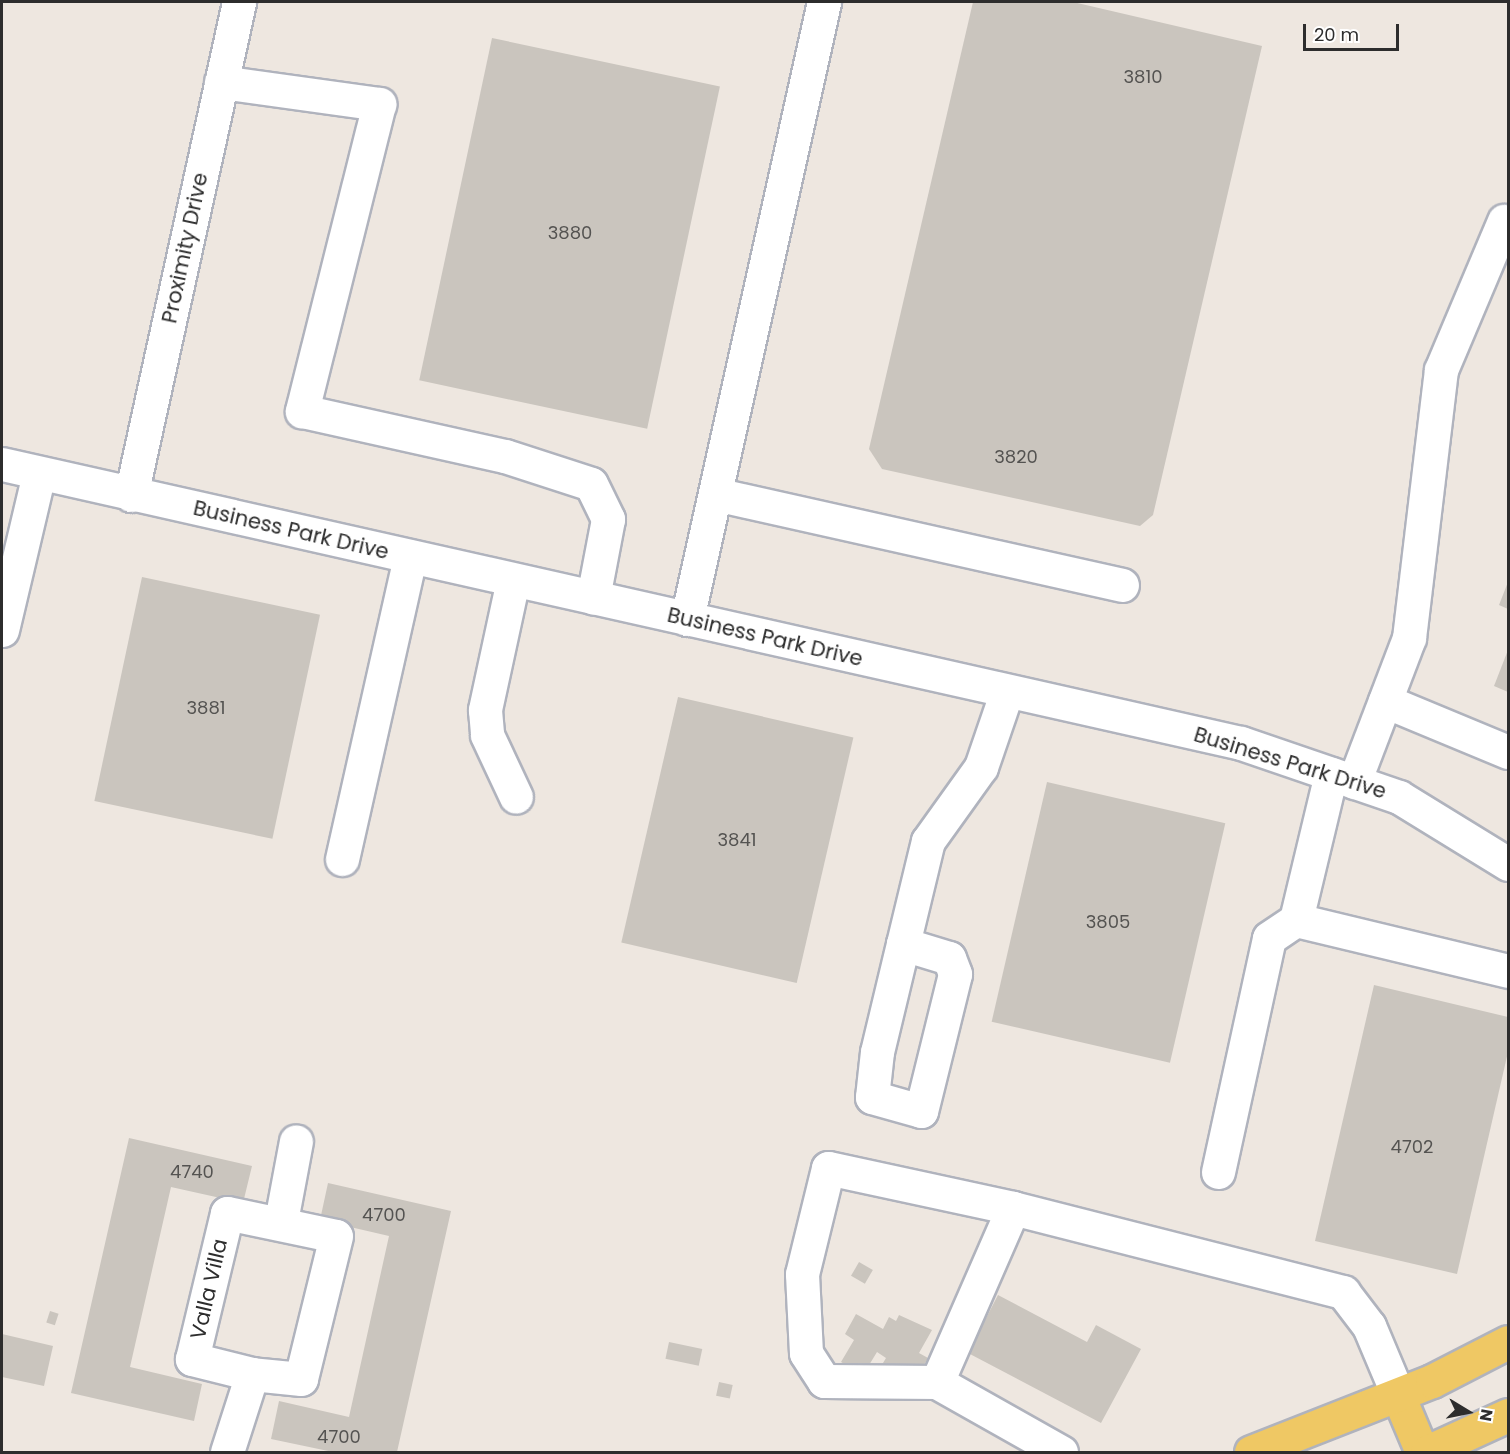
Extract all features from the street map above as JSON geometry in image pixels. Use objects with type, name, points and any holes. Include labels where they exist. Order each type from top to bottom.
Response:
[{"type":"main road","points":[[1251,1452],[1398,1395],[1509,1342]]},
{"type":"main road","points":[[1398,1395],[1422,1452]]},
{"type":"main road","points":[[1427,1452],[1509,1414]]},
{"type":"street","name":"Proximity Drive","points":[[131,495],[239,2]]},
{"type":"street","points":[[687,619],[824,2]]},
{"type":"street","points":[[221,82],[379,104],[302,411],[505,456],[591,484],[608,519],[593,598]]},
{"type":"street","points":[[1218,1172],[1269,938],[1296,920],[1342,778],[1385,701],[1409,638],[1441,370],[1504,221]]},
{"type":"street","name":"Business Park Drive","points":[[2,464],[131,495],[1241,743],[1399,797],[1509,864]]},
{"type":"street","points":[[2,630],[39,473]]},
{"type":"street","points":[[715,494],[1122,585]]},
{"type":"street","points":[[342,859],[410,557]]},
{"type":"street","points":[[513,580],[485,710],[487,735],[516,797]]},
{"type":"street","points":[[903,944],[949,958],[955,974],[921,1111],[872,1097],[903,944],[928,841],[981,767],[1007,691]]},
{"type":"street","points":[[1385,701],[1509,752]]},
{"type":"street","points":[[1296,920],[1509,971]]},
{"type":"street","points":[[281,1221],[297,1141]]},
{"type":"street","points":[[1061,1452],[937,1382],[824,1381],[806,1353],[802,1274],[828,1168],[1013,1208],[1343,1292],[1369,1326],[1398,1395]]},
{"type":"street","points":[[937,1382],[1013,1208]]},
{"type":"street","name":"Valla Villa","points":[[226,1213],[281,1221],[336,1236],[301,1379],[252,1374],[192,1359],[226,1213]]},
{"type":"street","points":[[227,1452],[252,1374]]},
{"type":"building","points":[[973,2],[1073,2],[1262,46],[1153,515],[1140,526],[882,469],[869,449]]},
{"type":"building","points":[[492,38],[720,86],[647,429],[419,380]]},
{"type":"building","points":[[142,577],[320,615],[272,839],[94,801]]},
{"type":"building","points":[[1508,582],[1508,609],[1499,605]]},
{"type":"building","points":[[1508,650],[1508,692],[1494,686]]},
{"type":"building","points":[[678,697],[853,737],[797,983],[621,943]]},
{"type":"building","points":[[1047,782],[1225,823],[1170,1063],[992,1022]]},
{"type":"building","points":[[1374,985],[1508,1017],[1508,1052],[1457,1274],[1315,1241]]},
{"type":"building","points":[[129,1138],[252,1166],[243,1203],[171,1187],[130,1367],[202,1384],[194,1421],[71,1393]]},
{"type":"building","points":[[328,1183],[451,1211],[397,1452],[333,1452],[271,1439],[279,1401],[349,1417],[389,1236],[320,1220]]},
{"type":"building","points":[[859,1262],[873,1270],[865,1284],[851,1276]]},
{"type":"building","points":[[998,1295],[1087,1342],[1096,1325],[1141,1349],[1101,1423],[968,1353]]},
{"type":"building","points":[[50,1311],[59,1314],[55,1325],[46,1322]]},
{"type":"building","points":[[856,1314],[883,1329],[889,1317],[896,1321],[899,1315],[932,1330],[919,1353],[928,1358],[918,1376],[880,1368],[886,1358],[877,1352],[863,1375],[841,1362],[854,1340],[845,1334]]},
{"type":"building","points":[[2,1334],[53,1346],[44,1386],[2,1377]]},
{"type":"building","points":[[669,1342],[702,1349],[699,1366],[665,1359]]},
{"type":"building","points":[[719,1382],[733,1385],[730,1399],[716,1396]]}]
